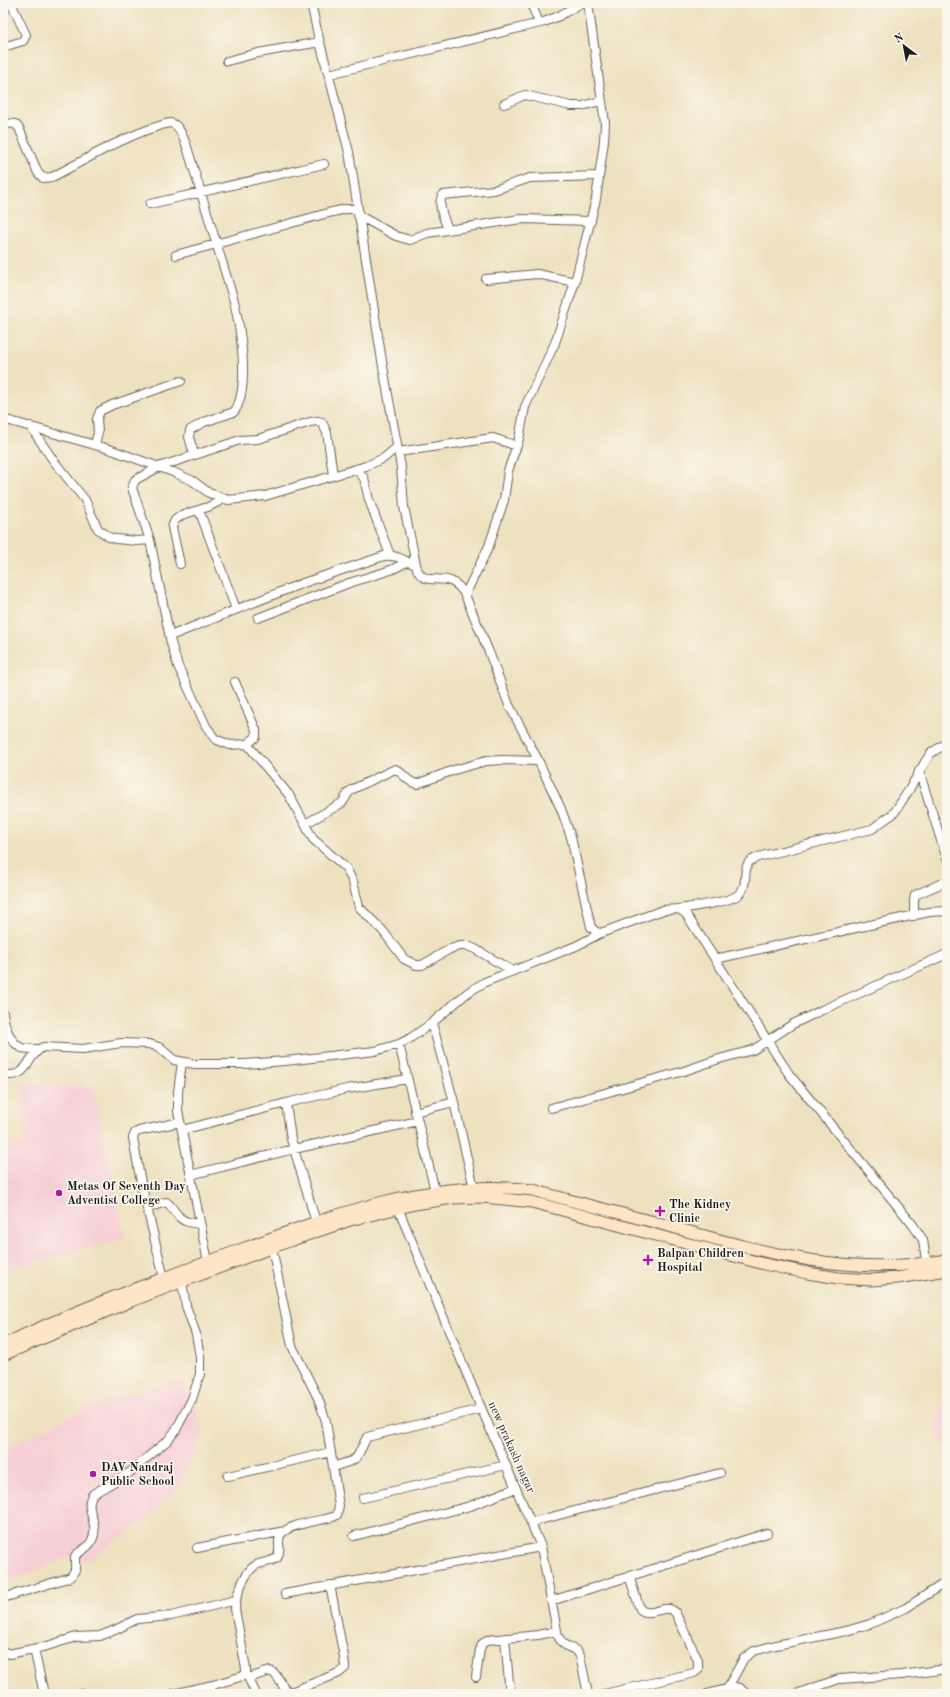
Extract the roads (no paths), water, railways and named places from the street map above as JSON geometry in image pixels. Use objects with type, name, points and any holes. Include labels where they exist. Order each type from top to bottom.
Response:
[{"type":"main road","points":[[3,1355],[86,1319],[182,1282],[316,1222],[367,1206],[435,1191],[464,1187],[503,1187],[533,1190],[754,1249],[807,1260],[864,1267],[947,1270]]},
{"type":"main road","points":[[3,1345],[77,1312],[208,1262],[350,1220],[440,1199],[466,1196],[516,1199],[532,1202],[764,1264],[839,1278],[872,1280],[926,1269],[947,1260]]},
{"type":"street","points":[[3,47],[23,41],[26,35],[11,3]]},
{"type":"street","points":[[311,3],[349,152],[357,212],[403,480],[404,507],[416,565],[420,575],[425,578],[449,580],[461,588],[465,595],[509,705],[561,809],[571,837],[589,921],[596,932],[601,933]]},
{"type":"street","points":[[530,3],[539,23]]},
{"type":"street","points":[[329,74],[539,23],[559,16],[581,3]]},
{"type":"street","points":[[465,595],[488,546],[504,500],[508,471],[517,446],[525,407],[555,343],[575,282],[591,221],[605,130],[588,3]]},
{"type":"street","points":[[227,62],[258,53],[320,42]]},
{"type":"street","points":[[504,104],[525,95],[531,95],[571,106],[582,106],[601,101]]},
{"type":"street","points":[[3,123],[15,124],[19,128],[38,173],[44,178],[52,177],[124,139],[141,132],[173,123],[177,126],[186,144],[234,301],[238,320],[242,356],[242,388],[239,403],[234,412],[204,422],[190,430],[194,454]]},
{"type":"street","points":[[150,204],[324,164]]},
{"type":"street","points":[[448,230],[440,204],[440,199],[444,195],[494,190],[530,178],[599,176]]},
{"type":"street","points":[[176,255],[346,209],[357,212],[396,236],[410,240],[427,233],[521,219],[591,221]]},
{"type":"street","points":[[486,278],[537,274],[575,282]]},
{"type":"street","points":[[95,445],[98,432],[97,418],[100,411],[112,405],[181,381]]},
{"type":"street","points":[[3,419],[95,445],[159,467],[185,477],[209,493],[224,499],[233,500],[265,496],[356,469],[384,458],[397,450],[493,438],[517,446]]},
{"type":"street","points":[[235,682],[256,730],[256,737],[247,744],[230,745],[215,739],[210,733],[178,666],[174,655],[150,540],[132,488],[132,484],[142,476],[159,467],[194,454],[240,440],[258,438],[310,422],[318,421],[322,422],[327,433],[333,475]]},
{"type":"street","points":[[30,426],[53,460],[85,500],[98,529],[109,537],[116,539],[137,541],[150,540]]},
{"type":"street","points":[[356,469],[364,478],[369,500],[390,555]]},
{"type":"street","points":[[180,564],[173,532],[173,522],[182,515],[199,510],[224,499]]},
{"type":"street","points":[[199,510],[236,609]]},
{"type":"street","points":[[170,636],[303,583],[390,555],[394,555],[416,565]]},
{"type":"street","points":[[258,618],[349,583],[391,570],[407,562]]},
{"type":"street","points":[[3,1013],[9,1033],[17,1045],[23,1048],[38,1049],[43,1047],[83,1049],[121,1043],[142,1043],[159,1047],[174,1060],[182,1062],[245,1064],[375,1051],[399,1044],[432,1023],[475,987],[511,970],[576,946],[601,933],[655,913],[734,898],[743,890],[750,862],[758,857],[872,829],[894,813],[919,771],[932,753],[947,743]]},
{"type":"street","points":[[247,744],[289,795],[317,844],[346,868],[353,882],[359,907],[383,931],[398,951],[410,963],[422,965],[450,949],[460,946],[468,946],[511,970]]},
{"type":"street","points":[[305,824],[342,803],[352,789],[395,769],[399,770],[404,777],[417,784],[454,770],[486,761],[538,761]]},
{"type":"street","points":[[919,771],[947,859]]},
{"type":"street","points":[[914,916],[914,901],[916,895],[947,881]]},
{"type":"street","points":[[679,909],[690,919],[714,959],[795,1082],[913,1225],[923,1240],[926,1269]]},
{"type":"street","points":[[714,959],[914,916],[947,911]]},
{"type":"street","points":[[551,1108],[753,1050],[793,1024],[947,954]]},
{"type":"street","points":[[432,1023],[454,1102],[474,1188]]},
{"type":"street","points":[[399,1044],[435,1191]]},
{"type":"street","points":[[3,1074],[15,1075],[20,1073],[38,1049]]},
{"type":"street","points":[[182,1062],[177,1101],[190,1175],[208,1262]]},
{"type":"street","points":[[164,1278],[147,1208],[133,1138],[135,1133],[139,1131],[181,1126],[347,1089],[407,1079]]},
{"type":"street","points":[[415,1112],[454,1102]]},
{"type":"street","points":[[286,1103],[294,1149],[316,1222]]},
{"type":"street","points":[[190,1175],[418,1120]]},
{"type":"street","points":[[147,1208],[166,1202],[170,1204],[178,1216],[183,1220],[190,1223],[200,1224]]},
{"type":"street","name":"new prakash nagar","points":[[398,1208],[481,1409],[532,1522],[541,1547],[557,1631],[562,1644],[577,1651],[580,1656],[588,1694]]},
{"type":"street","points":[[256,1694],[247,1676],[234,1609],[240,1588],[254,1566],[277,1558],[280,1548],[280,1534],[296,1526],[337,1515],[339,1506],[326,1421],[320,1404],[292,1346],[271,1243]]},
{"type":"street","points":[[3,1598],[71,1577],[75,1570],[75,1556],[91,1544],[93,1539],[95,1524],[89,1503],[93,1494],[138,1467],[168,1440],[176,1430],[192,1399],[200,1374],[201,1364],[199,1347],[186,1306],[182,1282]]},
{"type":"street","points":[[333,1466],[350,1461],[357,1457],[367,1437],[481,1409]]},
{"type":"street","points":[[228,1476],[331,1452]]},
{"type":"street","points":[[363,1498],[506,1465]]},
{"type":"street","points":[[532,1522],[720,1473]]},
{"type":"street","points":[[354,1536],[470,1506],[516,1488]]},
{"type":"street","points":[[197,1548],[285,1531]]},
{"type":"street","points":[[551,1601],[767,1533]]},
{"type":"street","points":[[285,1594],[541,1547]]},
{"type":"street","points":[[604,1694],[694,1673],[698,1670],[698,1660],[675,1612],[671,1608],[648,1613],[640,1609],[629,1576]]},
{"type":"street","points":[[727,1689],[744,1658],[754,1651],[846,1631],[870,1624],[906,1608],[946,1582]]},
{"type":"street","points":[[173,1694],[213,1686],[243,1676],[270,1671],[278,1676],[284,1688],[291,1692],[339,1673],[345,1668],[344,1657],[330,1585]]},
{"type":"street","points":[[3,1651],[9,1654],[34,1649],[76,1637],[107,1634],[137,1619],[178,1614],[236,1600]]},
{"type":"street","points":[[476,1677],[482,1644],[492,1639],[538,1635],[557,1631]]},
{"type":"street","points":[[505,1638],[510,1694]]},
{"type":"street","points":[[34,1649],[44,1694]]},
{"type":"street","points":[[796,1694],[839,1679],[901,1675],[947,1669]]},
{"type":"street","points":[[209,1694],[210,1689],[213,1686]]},
{"type":"street","points":[[707,1694],[727,1689],[740,1688],[746,1694]]},
{"type":"place","name":"Metas Of Seventh Day Adventist College","points":[[59,1193]]},
{"type":"place","name":"The Kidney Clinic","points":[[660,1211]]},
{"type":"place","name":"Balpan Children Hospital","points":[[648,1260]]},
{"type":"place","name":"DAV Nandraj Public School","points":[[93,1474]]}]
